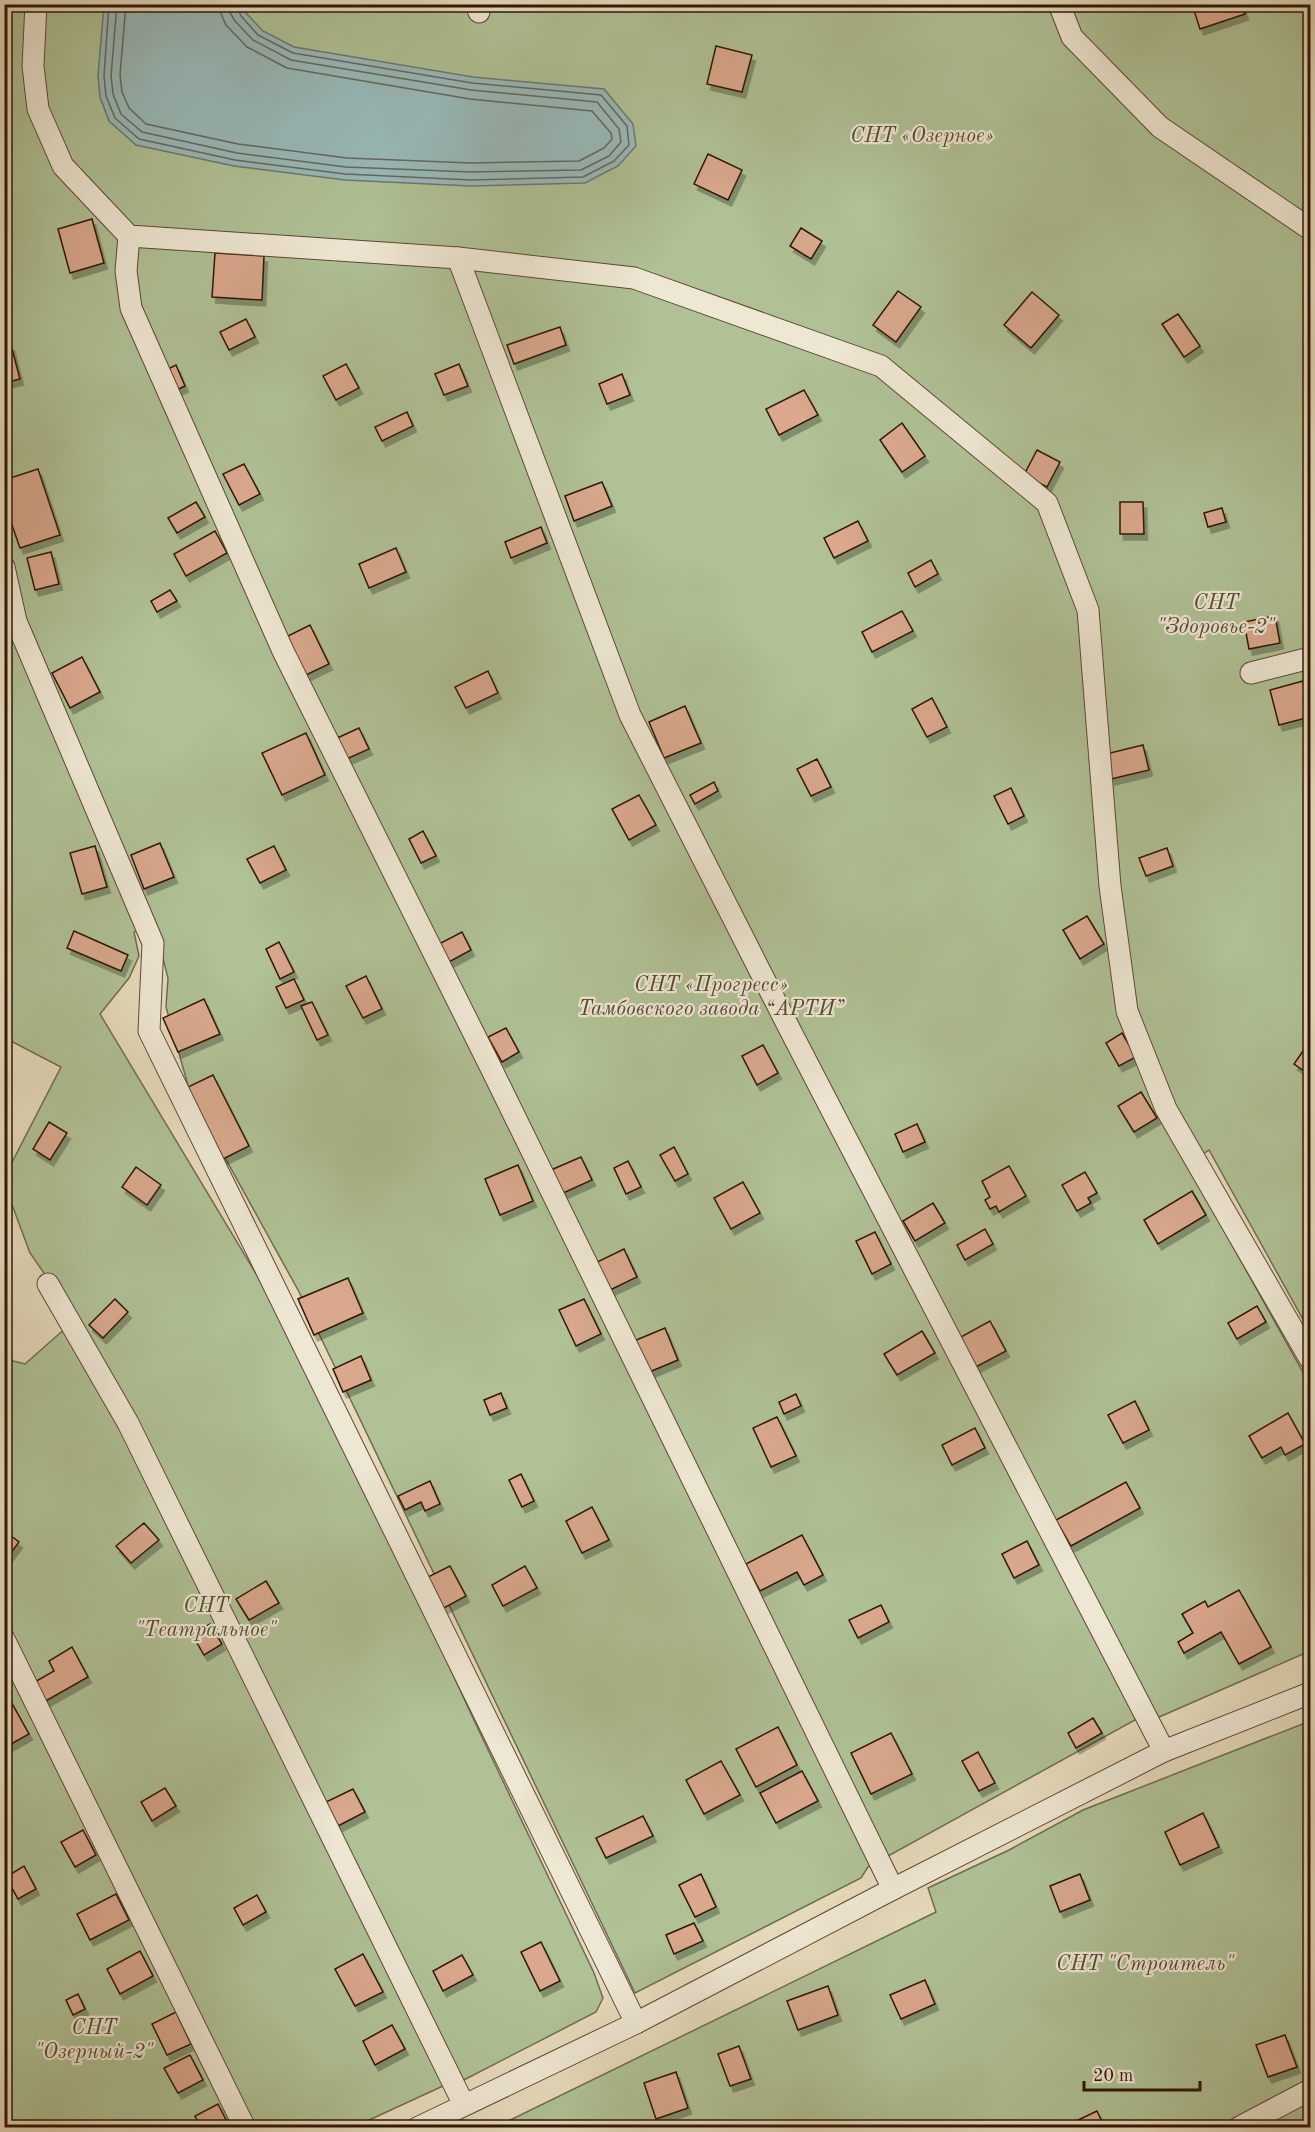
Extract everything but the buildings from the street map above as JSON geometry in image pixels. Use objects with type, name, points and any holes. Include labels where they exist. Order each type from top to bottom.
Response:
[{"type":"lane","points":[[36,4],[33,66],[38,109],[63,166],[129,236],[458,258],[634,278],[881,366],[1047,503],[1088,610],[1110,886],[1127,1011],[1166,1109],[1311,1359]]},
{"type":"lane","points":[[1059,4],[1072,37],[1160,127],[1311,229]]},
{"type":"lane","points":[[129,236],[126,271],[130,308],[284,651],[502,1089],[893,1888]]},
{"type":"lane","points":[[458,258],[630,715],[793,1037],[1164,1751]]},
{"type":"lane","points":[[4,567],[16,621],[153,943],[149,1031],[636,2023]]},
{"type":"lane","points":[[1251,674],[1311,658]]},
{"type":"lane","points":[[48,1284],[128,1424],[465,2105]]},
{"type":"lane","points":[[4,1639],[244,2127]]},
{"type":"lane","points":[[417,2127],[636,2023],[893,1888],[1164,1751],[1311,1693]]},
{"type":"lane","points":[[1238,2127],[1311,2090]]},
{"type":"green space","name":"СНТ «Прогресс» Тамбовского завода “АРТИ”","points":[[5,5],[1310,5],[1310,1332],[1209,1150],[1187,1164],[1310,1385],[1310,1651],[1157,1718],[1153,1710],[868,1867],[861,1878],[635,1993],[298,1290],[191,1096],[166,1007],[168,978],[155,927],[134,932],[139,956],[129,978],[100,1014],[306,1357],[594,1973],[603,1998],[596,2012],[458,2083],[456,2080],[354,2127],[5,2127],[5,1359],[25,1364],[76,1319],[30,1253],[5,1186],[5,1176],[61,1067],[5,1038]]},
{"type":"green space","name":"СНТ \"Строитель\"","points":[[1310,1721],[1310,2127],[494,2128],[936,1912],[928,1888],[1009,1850],[1083,1810]]},
{"type":"water","points":[[104,5],[241,5],[263,31],[294,47],[473,77],[604,89],[633,124],[636,146],[618,166],[585,183],[471,186],[345,180],[234,166],[136,145],[109,121],[100,97],[98,76]]},
{"type":"park label","name":"СНТ «Озерное»","points":[[922,135]]},
{"type":"park label","name":"СНТ \"Здоровье-2\"","points":[[1216,614]]},
{"type":"park label","name":"СНТ \"Театральное\"","points":[[206,1617]]},
{"type":"park label","name":"СНТ \"Озерный-2\"","points":[[94,2039]]}]
